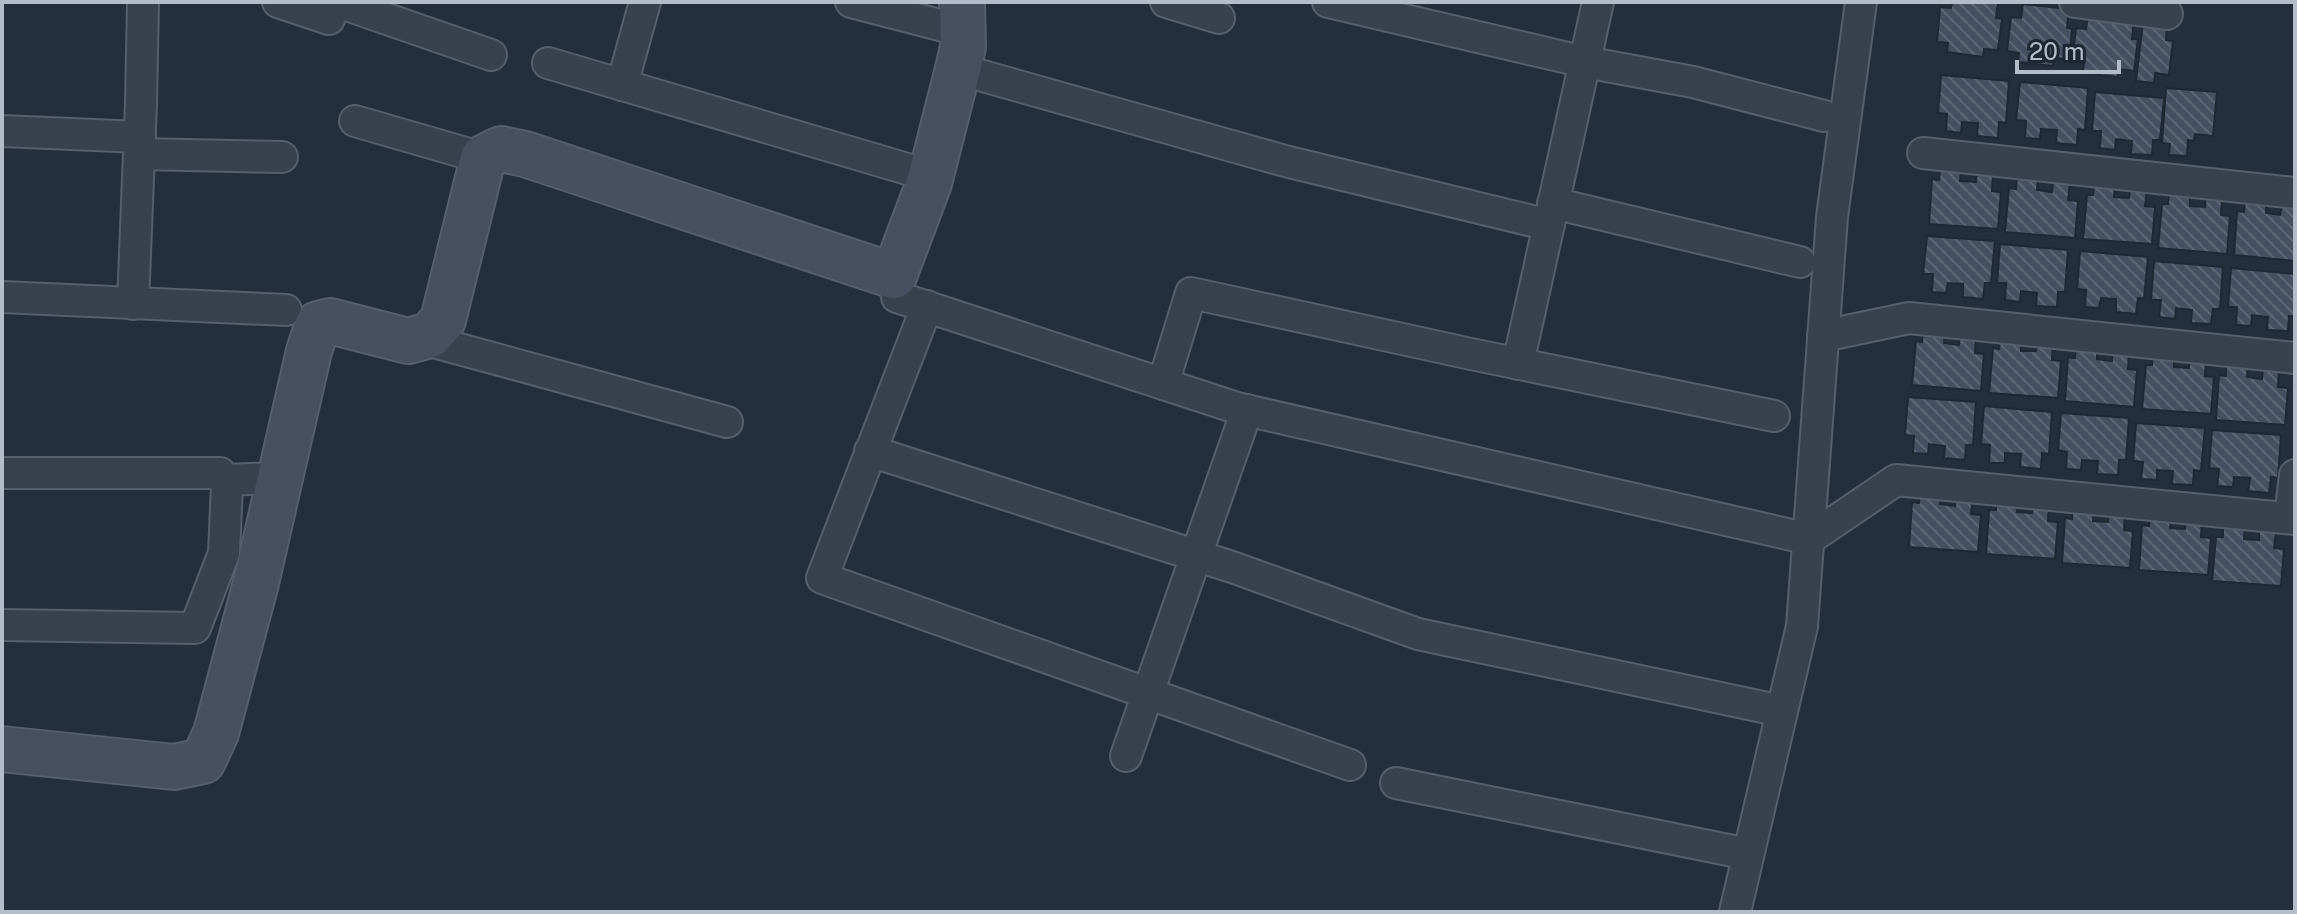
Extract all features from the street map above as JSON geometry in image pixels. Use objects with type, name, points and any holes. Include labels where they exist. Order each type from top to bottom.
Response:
[{"type":"street","points":[[133,304],[143,2]]},
{"type":"street","points":[[278,2],[329,19],[336,2],[491,55]]},
{"type":"street","points":[[622,85],[645,2]]},
{"type":"street","points":[[851,2],[961,34],[1285,161],[1800,262]]},
{"type":"street","points":[[1166,2],[1219,18]]},
{"type":"street","points":[[1328,2],[1585,62],[1693,82],[1824,116]]},
{"type":"street","points":[[1518,364],[1598,2]]},
{"type":"street","points":[[1735,912],[1802,626],[1832,217],[1861,2]]},
{"type":"street","points":[[2075,2],[2110,4],[2167,14]]},
{"type":"street","points":[[961,34],[931,176],[894,276],[897,297],[1247,410],[1809,539],[1896,480],[2293,518],[2295,475]]},
{"type":"street","points":[[548,63],[931,176]]},
{"type":"street","points":[[355,121],[483,158],[501,149],[525,154],[894,276]]},
{"type":"street","points":[[2,131],[282,157]]},
{"type":"street","points":[[1923,153],[2295,193]]},
{"type":"street","points":[[2,749],[174,767],[203,761],[216,733],[256,583],[309,351],[318,324],[330,321],[408,341],[430,335],[443,320],[483,158]]},
{"type":"street","points":[[1163,384],[1191,293],[1774,416]]},
{"type":"street","points":[[2,297],[286,310]]},
{"type":"street","points":[[927,306],[822,578],[1350,765]]},
{"type":"street","points":[[1823,336],[1909,318],[2295,358]]},
{"type":"street","points":[[419,338],[727,422]]},
{"type":"street","points":[[1126,756],[1247,410]]},
{"type":"street","points":[[870,451],[1196,556],[1418,634],[1782,711]]},
{"type":"street","points":[[2,473],[220,473],[227,485],[224,553],[195,628],[2,625]]},
{"type":"street","points":[[224,480],[280,478]]},
{"type":"street","points":[[1396,783],[1748,854]]},
{"type":"building","points":[[1952,2],[1998,2],[1996,18],[2002,19],[1998,50],[1984,49],[1983,57],[1947,52],[1948,43],[1937,42],[1940,7],[1951,8]]},
{"type":"building","points":[[2023,4],[2069,9],[2067,28],[2072,29],[2069,59],[2054,58],[2053,66],[2018,62],[2019,53],[2007,51],[2011,17],[2021,18]]},
{"type":"building","points":[[2088,15],[2134,20],[2132,39],[2138,39],[2134,71],[2119,69],[2118,77],[2083,73],[2084,63],[2072,62],[2076,28],[2086,29]]},
{"type":"building","points":[[2143,22],[2167,25],[2166,40],[2173,41],[2169,75],[2155,73],[2154,83],[2136,81]]},
{"type":"building","points":[[1941,75],[2009,81],[2006,123],[1999,122],[1998,138],[1977,136],[1978,123],[1962,122],[1961,133],[1946,131],[1947,114],[1938,113]]},
{"type":"building","points":[[2020,82],[2088,88],[2085,130],[2078,129],[2077,145],[2056,143],[2057,130],[2041,129],[2040,139],[2025,138],[2026,121],[2016,120]]},
{"type":"building","points":[[2166,88],[2217,92],[2213,136],[2195,134],[2194,141],[2188,140],[2187,156],[2169,155],[2170,144],[2162,143]]},
{"type":"building","points":[[2095,92],[2164,98],[2160,140],[2153,140],[2152,155],[2131,154],[2132,141],[2116,139],[2115,150],[2100,148],[2101,131],[2092,131]]},
{"type":"building","points":[[1940,170],[1961,171],[1960,181],[1976,182],[1977,172],[1993,174],[1992,191],[2001,192],[1998,229],[1929,224],[1932,179],[1939,180]]},
{"type":"building","points":[[2017,178],[2038,180],[2037,190],[2052,192],[2053,182],[2070,183],[2068,200],[2078,201],[2075,238],[2005,232],[2009,188],[2016,189]]},
{"type":"building","points":[[2094,184],[2115,186],[2114,197],[2129,198],[2130,188],[2147,189],[2145,206],[2155,207],[2152,244],[2083,239],[2087,195],[2093,195]]},
{"type":"building","points":[[2169,194],[2190,196],[2190,206],[2205,207],[2206,197],[2222,199],[2221,215],[2230,216],[2227,254],[2158,248],[2162,204],[2168,204]]},
{"type":"building","points":[[2245,201],[2266,203],[2266,213],[2280,215],[2282,205],[2295,206],[2295,261],[2234,255],[2237,211],[2244,212]]},
{"type":"building","points":[[1927,236],[1995,241],[1991,283],[1985,283],[1983,299],[1963,297],[1963,284],[1948,283],[1946,293],[1932,292],[1933,274],[1923,274]]},
{"type":"building","points":[[2000,244],[2068,250],[2065,292],[2058,292],[2057,307],[2036,306],[2037,293],[2021,291],[2020,302],[2005,300],[2006,283],[1997,283]]},
{"type":"building","points":[[2080,251],[2148,257],[2144,299],[2138,298],[2136,314],[2116,312],[2116,299],[2101,298],[2099,308],[2085,307],[2086,290],[2077,289]]},
{"type":"building","points":[[2154,261],[2223,267],[2220,309],[2213,309],[2211,324],[2191,323],[2192,310],[2176,308],[2175,319],[2159,317],[2161,300],[2151,300]]},
{"type":"building","points":[[2231,268],[2295,274],[2295,316],[2289,316],[2288,331],[2267,330],[2268,317],[2252,315],[2251,326],[2236,325],[2237,307],[2228,307]]},
{"type":"building","points":[[1923,331],[1945,333],[1944,343],[1959,345],[1960,334],[1976,336],[1975,353],[1984,354],[1981,391],[1912,385],[1916,341],[1922,342]]},
{"type":"building","points":[[2000,339],[2021,340],[2021,351],[2036,351],[2037,341],[2053,343],[2052,360],[2061,361],[2058,398],[1989,393],[1993,348],[1999,349]]},
{"type":"building","points":[[2076,347],[2097,349],[2097,359],[2112,361],[2112,350],[2129,352],[2128,369],[2137,370],[2134,407],[2065,401],[2068,357],[2075,358]]},
{"type":"building","points":[[2153,354],[2174,356],[2174,367],[2189,368],[2190,357],[2206,359],[2205,376],[2214,377],[2211,414],[2142,409],[2146,365],[2152,365]]},
{"type":"building","points":[[2226,366],[2248,367],[2247,377],[2262,379],[2263,369],[2279,370],[2278,387],[2288,388],[2285,425],[2216,420],[2219,375],[2226,376]]},
{"type":"building","points":[[1908,397],[1976,402],[1973,445],[1966,445],[1965,460],[1944,458],[1945,446],[1929,444],[1928,454],[1913,453],[1914,436],[1905,435]]},
{"type":"building","points":[[1984,406],[2052,412],[2049,454],[2042,453],[2041,469],[2020,467],[2021,454],[2005,453],[2005,463],[1989,463],[1990,445],[1981,444]]},
{"type":"building","points":[[2061,413],[2129,418],[2126,460],[2119,460],[2118,475],[2097,474],[2098,461],[2082,460],[2081,470],[2066,469],[2067,452],[2058,450]]},
{"type":"building","points":[[2136,423],[2205,428],[2201,471],[2194,470],[2193,485],[2172,484],[2173,471],[2157,470],[2157,480],[2141,479],[2143,462],[2133,461]]},
{"type":"building","points":[[2212,430],[2281,435],[2278,478],[2271,477],[2269,493],[2248,491],[2250,478],[2234,477],[2233,487],[2217,486],[2219,469],[2209,468]]},
{"type":"building","points":[[1920,493],[1941,494],[1940,504],[1955,506],[1956,496],[1973,497],[1971,514],[1981,515],[1978,552],[1909,547],[1912,502],[1919,503]]},
{"type":"building","points":[[1997,499],[2018,501],[2017,512],[2032,513],[2033,503],[2049,504],[2048,521],[2058,522],[2055,559],[1986,554],[1989,510],[1996,510]]},
{"type":"building","points":[[2072,509],[2094,510],[2093,521],[2108,522],[2109,512],[2125,513],[2124,530],[2133,531],[2130,568],[2062,563],[2065,518],[2072,519]]},
{"type":"building","points":[[2150,516],[2171,517],[2170,528],[2185,529],[2186,519],[2202,520],[2201,537],[2211,538],[2208,575],[2139,570],[2142,525],[2149,526]]},
{"type":"building","points":[[2223,527],[2245,528],[2244,539],[2259,540],[2259,530],[2276,531],[2274,548],[2284,549],[2281,586],[2212,581],[2216,537],[2223,537]]}]
